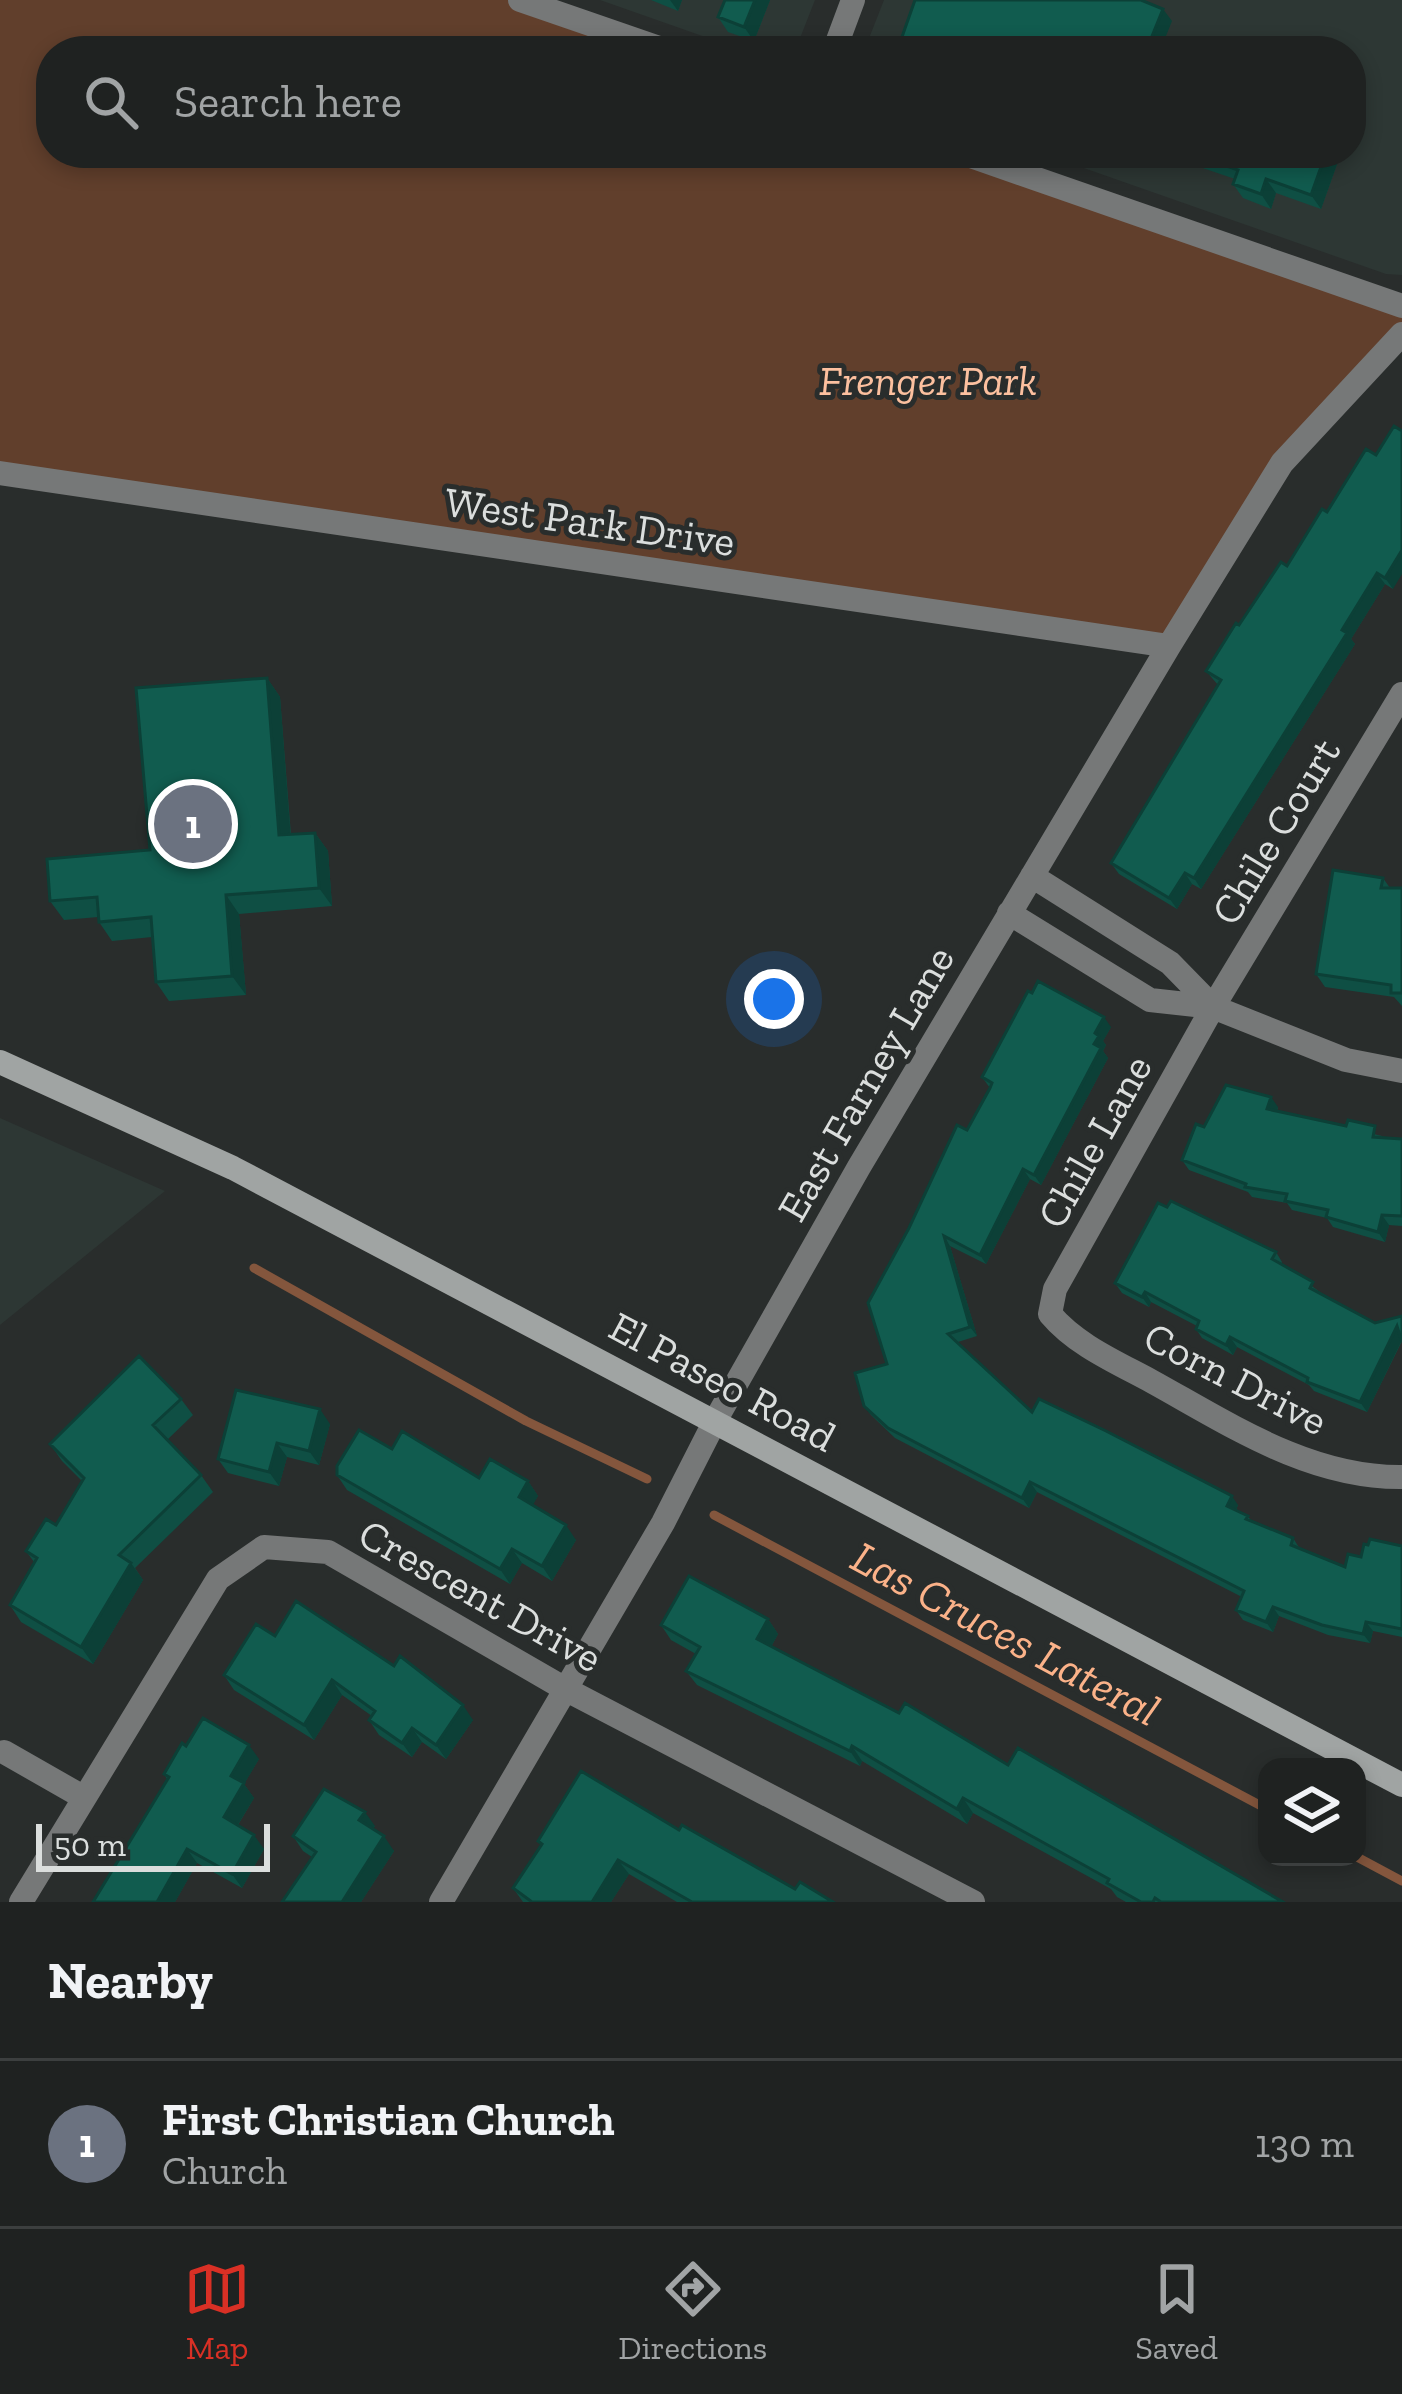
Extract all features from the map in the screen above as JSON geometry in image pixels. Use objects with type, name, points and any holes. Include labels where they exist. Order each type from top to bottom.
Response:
[{"type":"main road","name":"El Paseo Road","points":[[0,1062],[233,1168],[1402,1785]]},
{"type":"street","points":[[520,0],[624,36]]},
{"type":"street","points":[[840,36],[853,0]]},
{"type":"street","points":[[1005,168],[1402,306]]},
{"type":"street","name":"East Farney Lane","points":[[441,1902],[663,1523],[715,1421],[859,1167],[1169,646],[1282,463],[1402,334]]},
{"type":"street","name":"West Park Drive","points":[[0,473],[1169,646]]},
{"type":"street","name":"Chile Court","points":[[1213,1007],[1402,694]]},
{"type":"street","points":[[1032,876],[1170,963],[1213,1007]]},
{"type":"street","points":[[1010,913],[1150,1000],[1213,1007],[1346,1060],[1402,1071]]},
{"type":"street","name":"Chile Lane","points":[[1049,1315],[1055,1289],[1213,1007]]},
{"type":"street","name":"Corn Drive","points":[[1049,1315],[1079,1341],[1259,1441],[1319,1465],[1375,1477],[1402,1477]]},
{"type":"street","name":"Crescent Drive","points":[[21,1902],[218,1579],[264,1547],[328,1552],[567,1690],[973,1902]]},
{"type":"street","points":[[4,1752],[83,1797]]},
{"type":"shaded area","points":[[600,0],[815,0],[801,36],[702,36]]},
{"type":"shaded area","points":[[884,0],[1402,0],[1402,275],[1386,274],[1084,168],[1366,168],[1366,36],[870,36]]},
{"type":"shaded area","points":[[0,1118],[165,1191],[0,1325]]},
{"type":"green space","name":"Frenger Park","points":[[0,0],[534,0],[636,36],[36,36],[36,168],[1011,168],[1402,306],[1402,335],[1282,463],[1169,646],[0,468]]},
{"type":"building","points":[[725,0],[755,0],[744,27],[718,17]]},
{"type":"building","points":[[915,0],[1141,0],[1163,9],[1152,36],[902,36]]},
{"type":"building","points":[[1232,168],[1321,168],[1311,195],[1266,179],[1261,194],[1233,184],[1238,170]]},
{"type":"building","points":[[1394,426],[1402,431],[1402,550],[1385,578],[1377,573],[1342,630],[1347,633],[1194,878],[1185,873],[1169,898],[1111,863],[1221,680],[1206,671],[1236,623],[1239,625],[1281,562],[1287,566],[1366,449],[1376,455]]},
{"type":"building","points":[[267,678],[279,835],[315,833],[319,888],[226,895],[232,976],[156,982],[151,917],[99,922],[97,897],[50,901],[47,859],[150,850],[136,688]]},
{"type":"building","points":[[1333,870],[1383,878],[1381,888],[1402,888],[1402,993],[1391,993],[1391,985],[1316,974]]},
{"type":"building","points":[[1038,981],[1104,1017],[1095,1033],[1099,1036],[1094,1044],[1101,1048],[1034,1175],[1023,1169],[980,1255],[944,1236],[970,1327],[948,1334],[1032,1412],[1039,1399],[1106,1431],[1232,1496],[1227,1506],[1293,1538],[1291,1545],[1345,1567],[1348,1554],[1361,1557],[1370,1539],[1402,1546],[1402,1629],[1366,1622],[1363,1634],[1273,1607],[1266,1622],[1236,1610],[1244,1591],[1030,1482],[1022,1498],[888,1428],[864,1406],[855,1373],[887,1364],[868,1303],[957,1125],[967,1130],[990,1088],[992,1083],[982,1077]]},
{"type":"building","points":[[1226,1085],[1271,1097],[1267,1109],[1346,1126],[1348,1120],[1375,1126],[1373,1137],[1402,1139],[1402,1216],[1382,1215],[1378,1232],[1326,1217],[1328,1210],[1285,1201],[1287,1194],[1245,1187],[1182,1160],[1196,1124],[1204,1127]]},
{"type":"building","points":[[1171,1201],[1276,1252],[1272,1259],[1313,1282],[1310,1288],[1375,1323],[1402,1316],[1402,1342],[1397,1326],[1360,1402],[1307,1382],[1308,1378],[1230,1337],[1226,1345],[1196,1329],[1199,1321],[1145,1292],[1142,1297],[1115,1283],[1158,1203],[1167,1207]]},
{"type":"building","points":[[139,1356],[181,1399],[153,1425],[201,1475],[119,1555],[131,1563],[81,1647],[10,1605],[37,1558],[26,1551],[46,1519],[56,1525],[84,1478],[50,1444]]},
{"type":"building","points":[[236,1390],[320,1409],[309,1451],[277,1443],[269,1472],[218,1459]]},
{"type":"building","points":[[359,1430],[392,1449],[402,1431],[479,1478],[490,1459],[528,1481],[519,1497],[566,1525],[542,1566],[512,1549],[500,1569],[337,1475],[337,1466]]},
{"type":"building","points":[[689,1576],[768,1619],[757,1639],[899,1713],[905,1703],[1008,1765],[1018,1748],[1283,1902],[1161,1902],[1155,1898],[1141,1902],[1107,1883],[1109,1879],[963,1798],[957,1809],[852,1746],[850,1751],[686,1671],[700,1647],[661,1625]]},
{"type":"building","points":[[296,1601],[394,1666],[400,1656],[463,1705],[436,1745],[412,1728],[402,1743],[369,1720],[375,1711],[332,1680],[304,1725],[224,1675],[256,1624],[275,1636]]},
{"type":"building","points":[[203,1718],[249,1745],[231,1776],[244,1783],[224,1817],[254,1835],[232,1874],[187,1849],[157,1902],[93,1902],[169,1777],[164,1774],[182,1743],[186,1746]]},
{"type":"building","points":[[581,1771],[679,1830],[682,1825],[795,1889],[800,1882],[833,1902],[692,1902],[618,1860],[592,1902],[532,1902],[513,1888]]},
{"type":"building","points":[[324,1789],[365,1812],[359,1820],[384,1836],[342,1902],[282,1902],[316,1852],[293,1836]]},
{"type":"waterway","name":"Las Cruces Lateral","points":[[254,1268],[526,1421],[647,1479]]},
{"type":"waterway","name":"Las Cruces Lateral","points":[[714,1515],[1258,1804]]},
{"type":"waterway","name":"Las Cruces Lateral","points":[[1366,1862],[1402,1881]]},
{"type":"place","name":"First Christian Church","points":[[193,824]]}]
